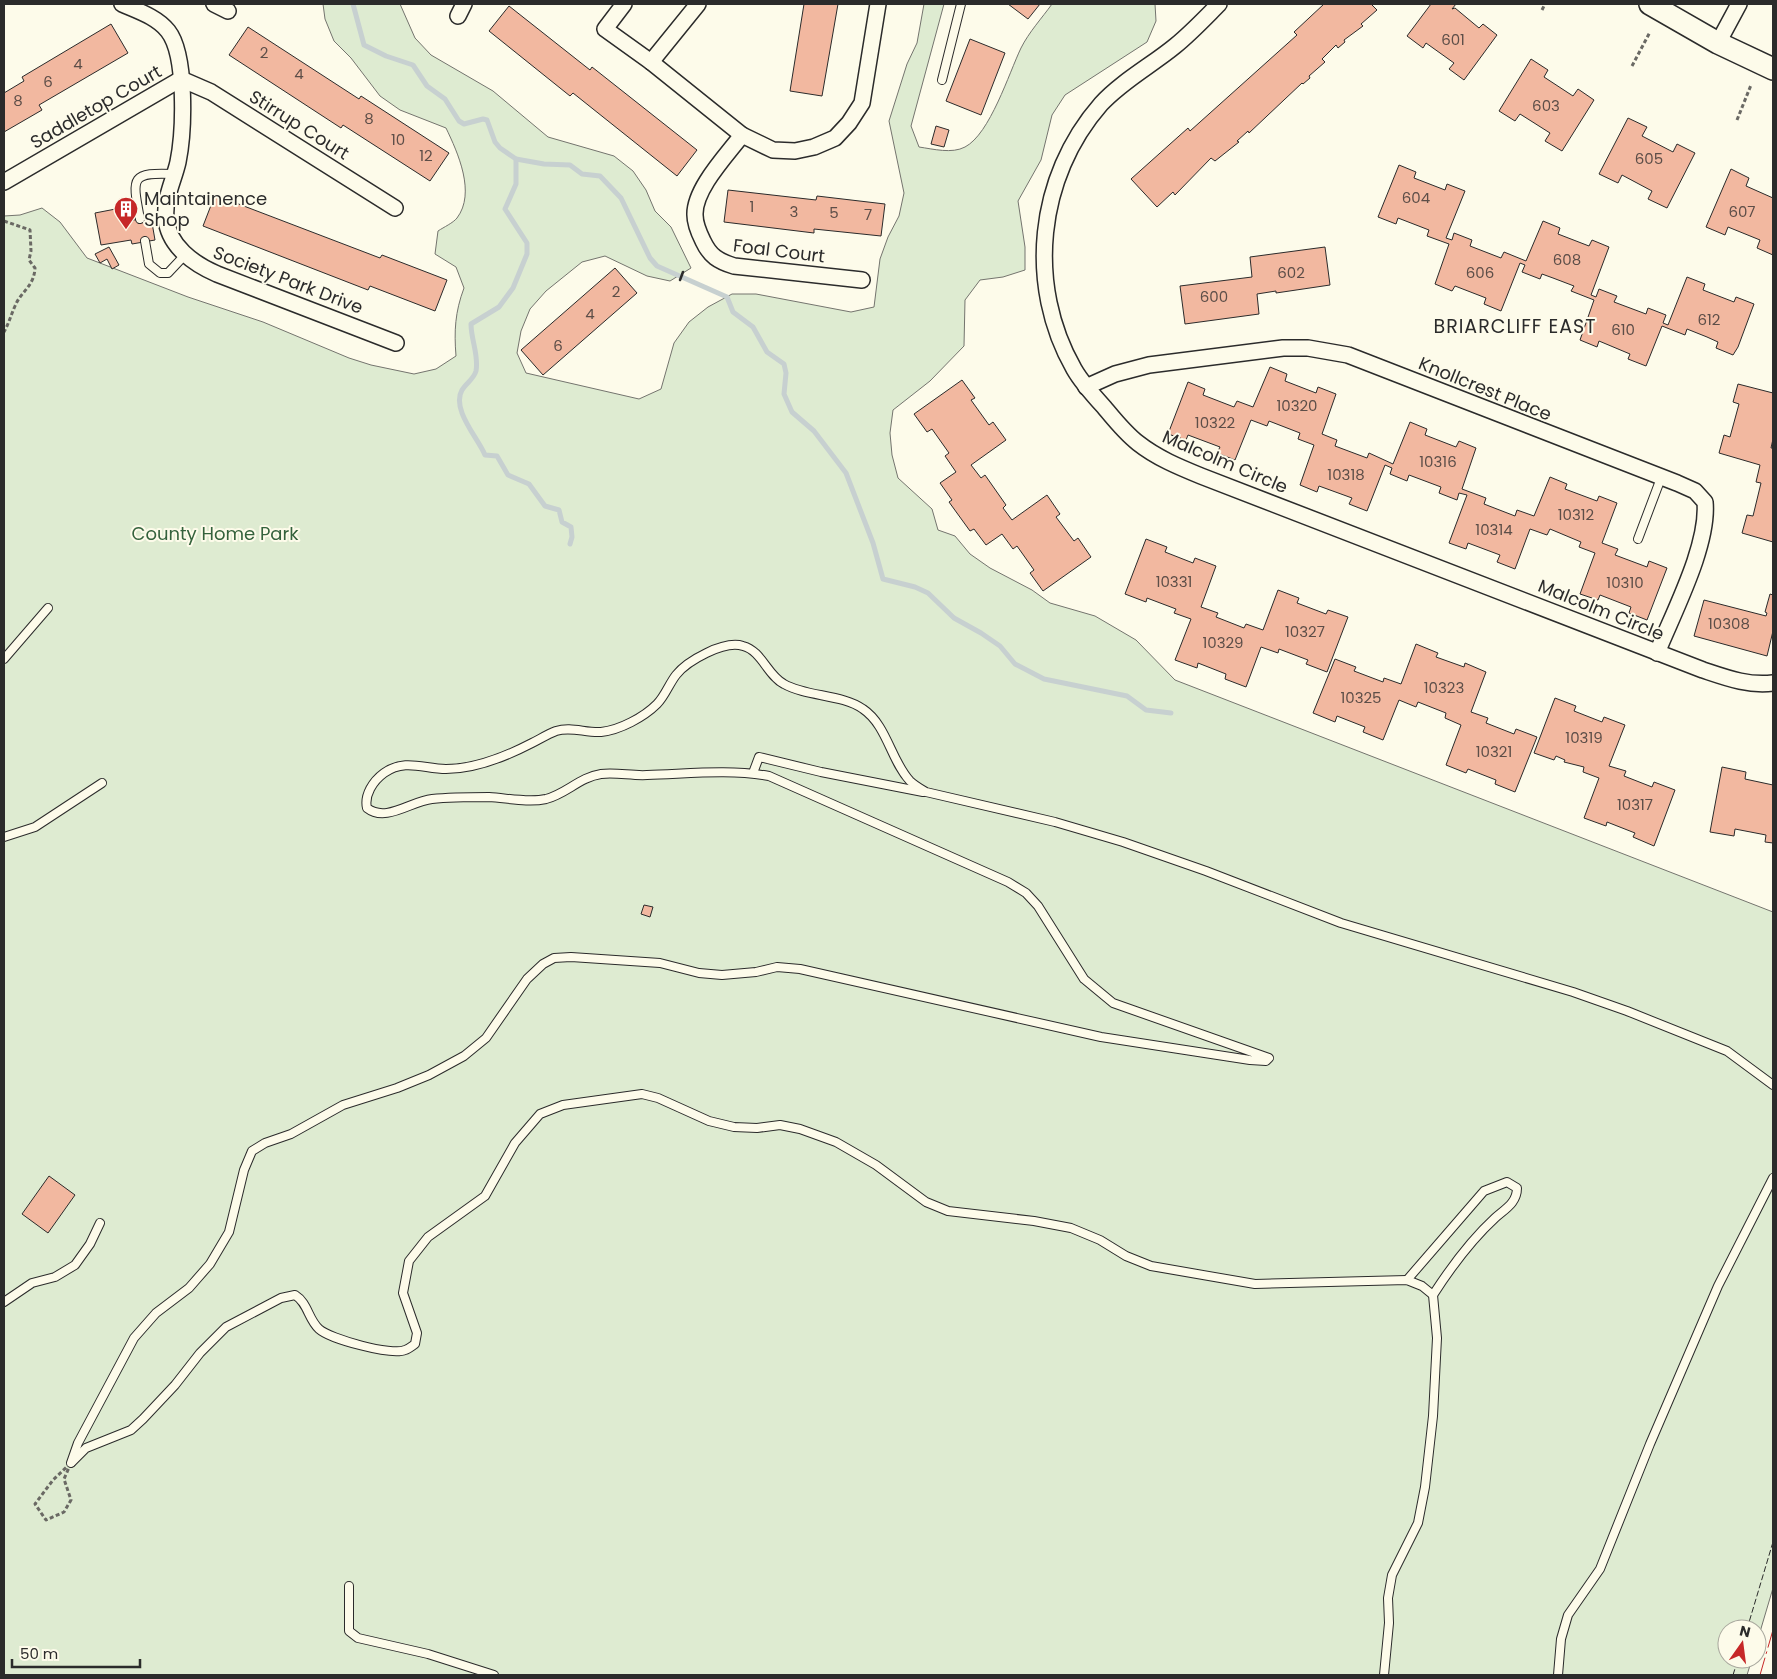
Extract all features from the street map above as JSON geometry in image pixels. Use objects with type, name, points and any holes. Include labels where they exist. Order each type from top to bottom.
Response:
[{"type":"street","name":"Society Park Drive","points":[[122,4],[152,17],[168,31],[177,50],[181,79],[182,145],[167,197],[166,219],[172,235],[184,256],[200,267],[217,274],[396,343]]},
{"type":"street","points":[[214,4],[228,12]]},
{"type":"street","points":[[624,4],[605,29],[651,62],[742,135],[773,150],[795,152],[814,147],[835,138],[849,123],[862,103],[878,4]]},
{"type":"street","points":[[651,62],[698,4]]},
{"type":"street","name":"Malcolm Circle","points":[[1219,4],[1176,46],[1102,104],[1063,164],[1050,201],[1044,247],[1045,285],[1056,328],[1074,368],[1086,387],[1137,442],[1166,461],[1657,653],[1738,682],[1773,683]]},
{"type":"street","points":[[1650,4],[1718,43],[1773,69]]},
{"type":"street","points":[[1718,43],[1739,4]]},
{"type":"street","name":"Saddletop Court","points":[[4,182],[181,79]]},
{"type":"street","name":"Stirrup Court","points":[[181,79],[211,92],[394,208]]},
{"type":"street","name":"Foal Court","points":[[742,135],[708,180],[694,214],[698,230],[706,248],[717,261],[734,266],[862,280]]},
{"type":"street","name":"Knollcrest Place","points":[[1086,387],[1115,374],[1150,365],[1282,348],[1308,348],[1348,355],[1695,492],[1705,502],[1704,530],[1694,561],[1657,653]]},
{"type":"lane","points":[[942,80],[958,20],[960,4]]},
{"type":"lane","points":[[140,218],[135,191],[136,182],[140,176],[150,173],[175,174]]},
{"type":"lane","points":[[145,242],[150,264],[160,273],[168,273],[184,256]]},
{"type":"lane","points":[[1638,539],[1662,478]]},
{"type":"lane","points":[[4,659],[48,608]]},
{"type":"lane","points":[[71,1463],[78,1443],[134,1338],[156,1313],[189,1288],[210,1264],[229,1232],[244,1170],[252,1151],[265,1143],[290,1134],[343,1105],[397,1088],[428,1075],[464,1056],[486,1038],[527,979],[554,958],[571,957],[660,963],[699,973],[722,975],[756,972],[778,967],[800,969],[1101,1037],[1250,1060],[1266,1060],[1269,1058],[1113,1003],[1084,979],[1038,906],[1026,893],[1008,882],[769,776],[753,773],[683,772],[647,775],[601,774],[582,780],[563,792],[545,799],[457,797],[429,799],[399,810],[382,813],[373,813],[367,808],[365,801],[368,791],[383,774],[396,767],[426,765],[446,769],[469,766],[495,760],[556,731],[573,729],[602,732],[623,725],[643,716],[659,703],[676,676],[688,663],[728,646],[742,646],[757,654],[782,683],[799,690],[863,708],[876,722],[910,781],[926,792]]},
{"type":"lane","points":[[753,773],[759,757],[821,772],[926,792],[1055,822],[1123,842],[1206,870],[1350,926],[1573,992],[1627,1011],[1727,1051],[1773,1085]]},
{"type":"lane","points":[[4,837],[35,827],[102,783]]},
{"type":"lane","points":[[71,1463],[86,1448],[131,1430],[163,1398],[200,1353],[226,1327],[281,1298],[295,1295],[303,1300],[319,1330],[338,1338],[386,1351],[405,1351],[415,1344],[417,1333],[403,1293],[404,1278],[409,1261],[428,1237],[485,1196],[515,1142],[540,1114],[563,1105],[619,1096],[642,1094],[658,1098],[709,1121],[734,1126],[757,1128],[780,1126],[800,1129],[836,1142],[852,1151],[876,1165],[926,1202],[948,1210],[1034,1221],[1071,1228],[1100,1240],[1126,1256],[1151,1266],[1256,1284],[1407,1280],[1422,1286],[1433,1295]]},
{"type":"lane","points":[[1558,1675],[1562,1639],[1568,1615],[1600,1569],[1646,1453],[1718,1286],[1773,1178]]},
{"type":"lane","points":[[1384,1675],[1388,1598],[1392,1575],[1418,1523],[1425,1487],[1434,1416],[1437,1338],[1433,1295],[1457,1258],[1494,1219],[1511,1205],[1517,1196],[1517,1188],[1508,1182],[1484,1191],[1407,1280]]},
{"type":"lane","points":[[4,1302],[32,1283],[55,1277],[75,1265],[90,1244],[100,1223]]},
{"type":"lane","points":[[349,1586],[349,1631],[358,1638],[428,1654],[494,1675]]},
{"type":"path","points":[[1542,10],[1545,4]]},
{"type":"path","points":[[1632,66],[1650,32]]},
{"type":"path","points":[[1736,120],[1751,85]]},
{"type":"path","points":[[4,221],[30,230],[31,251],[29,260],[35,268],[34,279],[16,304],[10,322],[4,332]]},
{"type":"path","points":[[71,1463],[64,1479],[71,1500],[64,1512],[46,1520],[35,1504],[53,1480],[71,1463]]},
{"type":"green space","name":"County Home Park","points":[[323,4],[400,4],[415,38],[431,55],[493,91],[548,137],[614,156],[633,171],[646,190],[655,211],[671,227],[691,268],[670,281],[647,276],[605,256],[582,262],[546,291],[530,309],[521,331],[517,353],[526,373],[639,399],[661,389],[674,343],[689,322],[708,307],[732,294],[756,294],[851,312],[874,307],[880,259],[888,237],[899,216],[904,193],[889,121],[907,64],[917,43],[924,4],[944,4],[911,126],[919,147],[948,151],[965,147],[983,130],[998,102],[1024,42],[1052,4],[1155,4],[1156,21],[1147,42],[1065,95],[1052,115],[1041,160],[1018,201],[1025,247],[1025,270],[1003,277],[980,280],[965,300],[964,346],[930,381],[893,410],[890,433],[892,455],[898,478],[932,509],[938,530],[955,536],[970,554],[990,568],[1032,590],[1050,603],[1095,616],[1136,640],[1175,680],[1773,912],[1773,1588],[1764,1619],[1717,1619],[1717,1669],[1749,1669],[1747,1675],[4,1675],[4,216],[20,215],[42,208],[60,222],[87,258],[188,297],[263,322],[349,358],[371,365],[414,374],[436,369],[456,356],[456,322],[464,288],[456,267],[435,254],[438,231],[457,218],[465,197],[465,185],[460,161],[446,128],[400,110],[380,96],[351,58],[334,41],[325,19]]},
{"type":"building","points":[[804,4],[838,4],[822,96],[790,91]]},
{"type":"building","points":[[1008,4],[1040,4],[1028,19]]},
{"type":"building","points":[[1324,4],[1371,4],[1377,10],[1361,24],[1363,26],[1344,40],[1345,42],[1338,48],[1336,45],[1322,59],[1325,62],[1309,76],[1310,78],[1302,83],[1249,133],[1248,131],[1237,141],[1239,142],[1215,161],[1211,158],[1175,195],[1173,192],[1157,207],[1131,179],[1188,128],[1190,131],[1297,35],[1294,32]]},
{"type":"building","points":[[1431,4],[1456,4],[1452,9],[1455,8],[1479,28],[1483,24],[1497,35],[1464,80],[1449,69],[1454,63],[1426,43],[1423,48],[1407,36]]},
{"type":"building","points":[[509,6],[590,70],[592,67],[697,150],[677,176],[573,93],[570,96],[489,31]]},
{"type":"building","points":[[111,24],[128,53],[39,105],[42,110],[4,132],[4,93],[24,81],[22,77]]},
{"type":"building","points":[[248,27],[359,99],[361,96],[449,153],[430,181],[343,125],[341,128],[229,55]]},
{"type":"building","points":[[970,39],[1005,53],[981,115],[946,101]]},
{"type":"building","points":[[1531,59],[1548,70],[1544,77],[1573,96],[1578,89],[1594,100],[1562,151],[1545,141],[1550,133],[1520,114],[1515,121],[1499,111]]},
{"type":"building","points":[[1628,118],[1647,127],[1642,136],[1673,152],[1677,144],[1695,153],[1667,208],[1648,199],[1652,191],[1622,175],[1618,183],[1599,174]]},
{"type":"building","points":[[936,126],[949,130],[944,147],[931,144]]},
{"type":"building","points":[[1399,165],[1416,172],[1414,178],[1445,190],[1447,184],[1465,191],[1446,238],[1452,240],[1454,233],[1472,240],[1470,246],[1501,258],[1504,252],[1526,261],[1543,221],[1560,228],[1558,234],[1589,246],[1592,240],[1609,247],[1591,295],[1596,297],[1599,289],[1617,296],[1614,302],[1646,314],[1648,308],[1666,315],[1663,323],[1668,325],[1687,277],[1705,284],[1703,290],[1734,302],[1736,297],[1754,304],[1738,347],[1733,355],[1716,348],[1718,342],[1707,337],[1687,329],[1685,335],[1662,326],[1646,366],[1628,359],[1630,354],[1599,341],[1597,347],[1580,340],[1594,300],[1571,291],[1574,286],[1542,274],[1540,279],[1522,272],[1525,265],[1520,263],[1501,311],[1484,304],[1486,298],[1455,286],[1452,291],[1435,284],[1449,244],[1427,236],[1429,230],[1398,218],[1396,224],[1378,217]]},
{"type":"building","points":[[1731,169],[1749,178],[1746,186],[1773,198],[1773,255],[1757,248],[1760,240],[1728,227],[1725,235],[1706,227]]},
{"type":"building","points":[[728,190],[816,200],[817,196],[885,204],[881,236],[814,229],[814,233],[724,222]]},
{"type":"building","points":[[215,195],[380,258],[382,255],[447,280],[435,311],[370,286],[368,290],[203,226]]},
{"type":"building","name":"Maintainence Shop","points":[[126,207],[128,221],[151,217],[155,240],[132,244],[131,240],[101,245],[95,213]]},
{"type":"building","points":[[109,247],[119,265],[112,269],[107,259],[100,263],[95,254]]},
{"type":"building","points":[[1325,247],[1330,285],[1257,294],[1259,314],[1185,324],[1180,286],[1252,277],[1250,257]]},
{"type":"building","points":[[615,268],[637,293],[543,375],[521,350]]},
{"type":"building","points":[[1270,367],[1287,374],[1285,381],[1316,393],[1318,387],[1336,394],[1322,434],[1337,440],[1335,446],[1367,458],[1369,453],[1393,464],[1410,422],[1427,429],[1425,435],[1456,447],[1459,441],[1476,448],[1462,489],[1486,498],[1484,504],[1515,516],[1517,510],[1534,516],[1550,477],[1567,484],[1565,489],[1597,501],[1599,496],[1617,503],[1602,543],[1618,549],[1615,555],[1647,567],[1649,561],[1667,568],[1647,620],[1629,613],[1631,607],[1600,595],[1598,600],[1580,594],[1595,553],[1579,547],[1581,542],[1550,529],[1547,535],[1530,529],[1515,569],[1497,562],[1500,555],[1468,543],[1466,549],[1449,543],[1467,495],[1459,493],[1457,500],[1439,493],[1441,487],[1409,475],[1407,481],[1390,474],[1392,468],[1385,465],[1367,511],[1349,504],[1352,498],[1319,486],[1317,492],[1300,485],[1314,445],[1298,439],[1300,433],[1269,421],[1267,426],[1251,420],[1235,460],[1217,453],[1220,447],[1188,435],[1186,440],[1168,434],[1188,382],[1205,389],[1203,395],[1234,407],[1237,401],[1253,407]]},
{"type":"building","points":[[962,380],[975,398],[971,400],[989,425],[993,422],[1006,440],[971,465],[981,478],[985,475],[1006,505],[1003,508],[1012,520],[1047,495],[1060,514],[1056,517],[1074,541],[1078,538],[1091,557],[1043,591],[1030,573],[1034,570],[1017,546],[1013,549],[1002,534],[986,545],[974,529],[970,531],[949,502],[952,500],[940,483],[956,472],[945,456],[949,453],[932,429],[927,432],[914,414]]},
{"type":"building","points":[[1738,384],[1773,393],[1773,439],[1771,448],[1773,448],[1773,542],[1742,533],[1747,515],[1753,516],[1761,483],[1756,482],[1760,465],[1719,453],[1724,435],[1730,437],[1739,404],[1733,402]]},
{"type":"building","points":[[1146,539],[1167,547],[1165,552],[1193,563],[1195,558],[1216,566],[1201,607],[1218,613],[1216,617],[1244,628],[1246,624],[1263,630],[1278,590],[1299,598],[1297,603],[1326,614],[1328,610],[1348,617],[1327,672],[1306,664],[1308,660],[1279,649],[1278,653],[1261,647],[1246,687],[1225,679],[1226,674],[1198,663],[1197,668],[1175,660],[1191,619],[1174,613],[1176,609],[1147,598],[1146,602],[1125,594]]},
{"type":"building","points":[[1770,594],[1773,595],[1773,631],[1767,656],[1694,636],[1704,600],[1766,616],[1767,613],[1765,612]]},
{"type":"building","points":[[1416,644],[1438,653],[1436,657],[1464,667],[1465,663],[1486,672],[1471,712],[1488,718],[1486,723],[1514,734],[1516,729],[1537,737],[1515,792],[1495,784],[1496,780],[1468,769],[1466,773],[1446,765],[1461,725],[1445,718],[1446,713],[1418,702],[1416,707],[1399,700],[1383,740],[1363,732],[1365,727],[1337,716],[1335,722],[1313,713],[1335,659],[1356,667],[1354,671],[1383,682],[1384,678],[1401,684]]},
{"type":"building","points":[[1555,698],[1576,706],[1574,711],[1602,722],[1604,717],[1625,725],[1609,766],[1626,771],[1624,776],[1652,787],[1654,782],[1675,790],[1654,846],[1633,837],[1635,833],[1607,822],[1606,826],[1584,818],[1599,778],[1583,772],[1584,767],[1564,762],[1565,760],[1556,756],[1554,760],[1534,753]]},
{"type":"building","points":[[1722,767],[1746,772],[1745,779],[1773,785],[1773,843],[1765,842],[1766,835],[1735,829],[1734,836],[1710,832]]},
{"type":"building","points":[[644,905],[653,907],[650,917],[641,914]]},
{"type":"building","points":[[49,1176],[75,1195],[48,1233],[22,1214]]},
{"type":"waterway","points":[[353,4],[364,45],[386,56],[413,65],[427,86],[445,99],[459,121],[464,124],[483,119],[487,120],[495,142],[500,148],[516,159],[544,164],[570,165],[582,174],[600,176],[621,198],[650,258],[657,266],[727,297],[733,312],[753,327],[767,352],[784,364],[786,373],[784,394],[792,412],[814,431],[846,473],[873,543],[883,579],[915,587],[928,593],[954,618],[1000,646],[1015,664],[1044,679],[1127,696],[1146,710],[1171,713]]},
{"type":"waterway","points":[[516,159],[516,184],[505,209],[527,243],[527,254],[513,288],[499,307],[471,324],[477,365],[474,376],[462,390],[460,406],[485,455],[497,456],[508,475],[529,484],[545,506],[559,510],[562,522],[571,527],[572,537],[570,544]]},
{"type":"fence","points":[[1750,1619],[1773,1542]]},
{"type":"fence","points":[[1733,1675],[1735,1669]]},
{"type":"wall","points":[[680,280],[683,272]]},
{"type":"power","points":[[1760,1675],[1773,1630]]},
{"type":"place","name":"Maintainence Shop","points":[[126,230]]},
{"type":"district","name":"BRIARCLIFF EAST","points":[[1515,326]]}]
